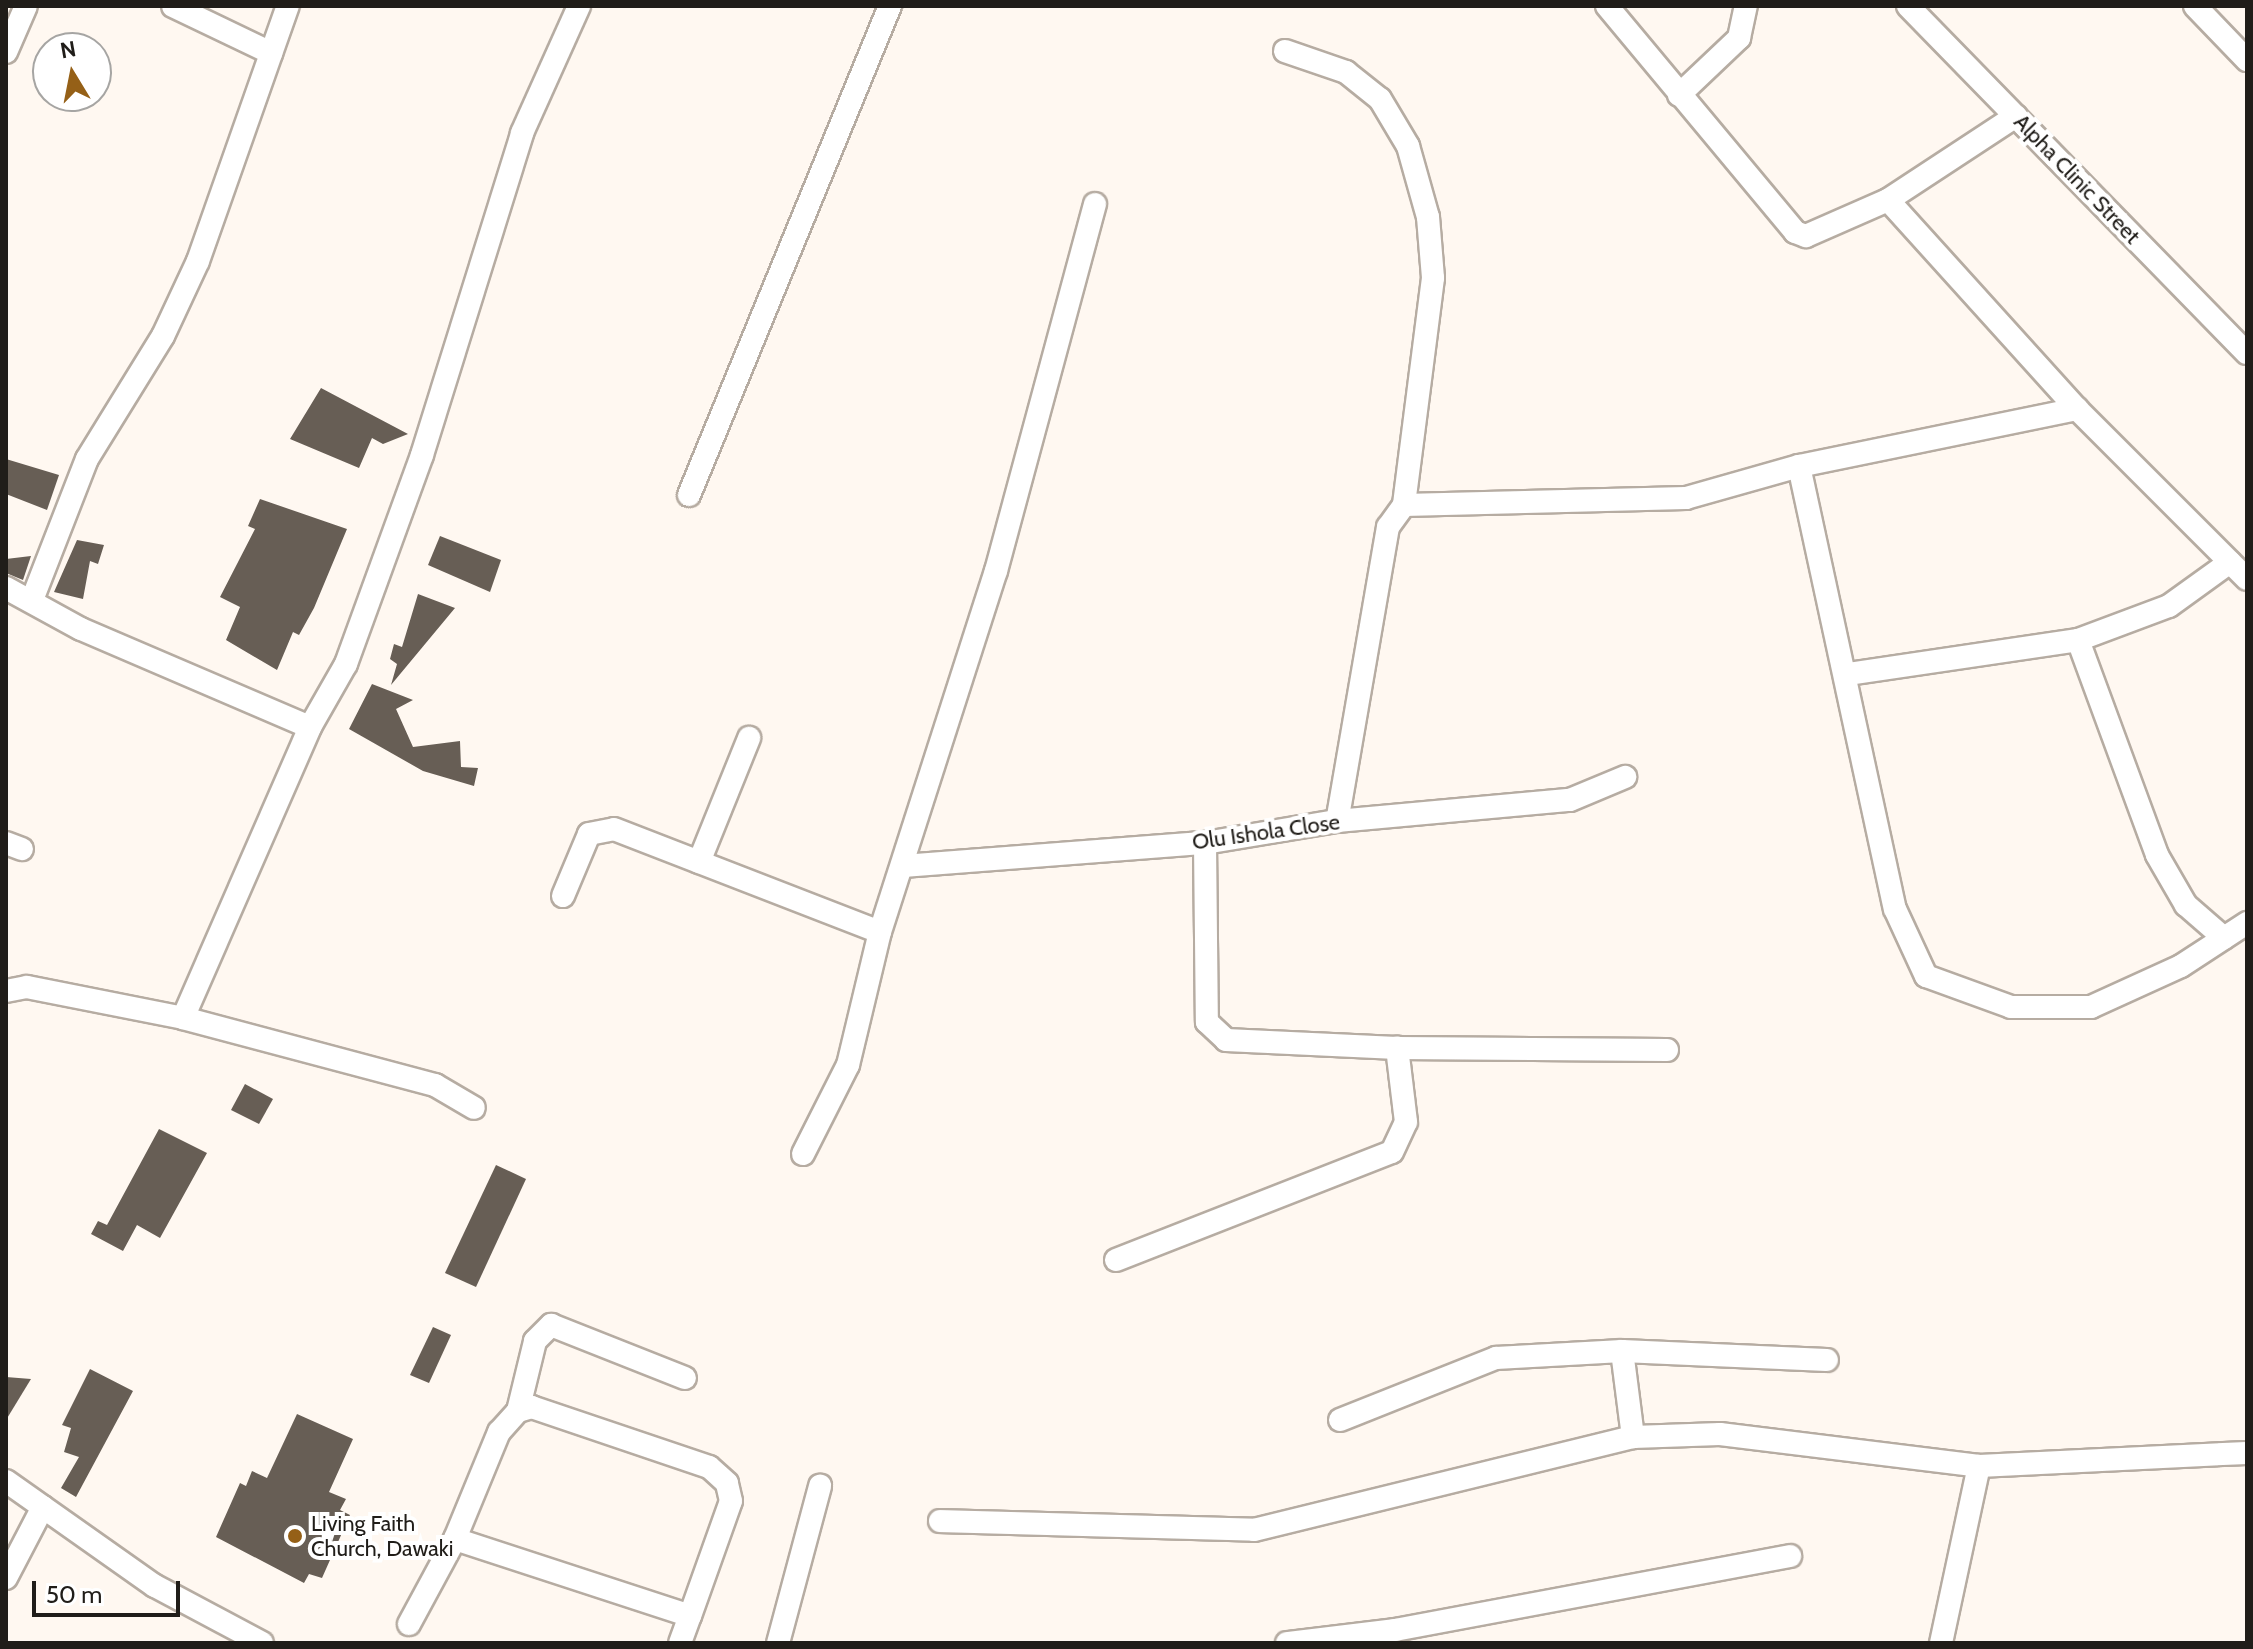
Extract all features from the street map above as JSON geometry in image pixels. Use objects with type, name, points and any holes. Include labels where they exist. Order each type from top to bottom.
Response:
[{"type":"street","points":[[6,52],[26,6]]},
{"type":"street","points":[[173,6],[271,53]]},
{"type":"street","points":[[32,600],[87,459],[163,336],[198,261],[288,6]]},
{"type":"street","points":[[183,1018],[310,727],[351,649],[422,455],[522,133],[579,6]]},
{"type":"street","points":[[689,495],[890,6]]},
{"type":"street","points":[[1607,6],[1795,232],[1815,233],[1888,200],[2016,116]]},
{"type":"street","points":[[1679,95],[1739,38],[1746,6]]},
{"type":"street","name":"Alpha Clinic Street","points":[[1908,6],[2247,353]]},
{"type":"street","points":[[2195,6],[2247,60]]},
{"type":"street","points":[[1285,51],[1346,72],[1380,99],[1408,146],[1428,217],[1433,278],[1404,505],[1388,527],[1337,821]]},
{"type":"street","points":[[1888,200],[2077,409],[2247,579]]},
{"type":"street","points":[[803,1154],[848,1065],[880,932],[996,571],[1095,204]]},
{"type":"street","points":[[1404,505],[1686,498],[1799,466],[2077,409]]},
{"type":"street","points":[[1799,466],[1848,674],[1895,909],[1926,976],[1981,1000],[2062,1011],[2121,997],[2247,923]]},
{"type":"street","points":[[1848,674],[2078,640],[2169,606],[2230,562]]},
{"type":"street","points":[[6,588],[81,629],[310,727]]},
{"type":"street","points":[[2078,640],[2169,880],[2224,938]]},
{"type":"street","points":[[699,862],[749,738]]},
{"type":"street","name":"Olu Ishola Close","points":[[903,866],[1205,843],[1337,821],[1570,800],[1625,777]]},
{"type":"street","points":[[563,896],[589,834],[602,829],[699,862],[880,932]]},
{"type":"street","points":[[1205,843],[1207,1022],[1213,1034],[1226,1040],[1397,1048],[1667,1050]]},
{"type":"street","points":[[6,991],[41,989],[183,1018],[435,1085],[474,1108]]},
{"type":"street","points":[[1116,1260],[1392,1152],[1406,1122],[1397,1048]]},
{"type":"street","points":[[409,1624],[455,1539],[499,1432],[518,1411],[535,1341],[551,1325],[685,1378]]},
{"type":"street","points":[[1622,1351],[1633,1437]]},
{"type":"street","points":[[1340,1420],[1496,1358],[1622,1351],[1827,1360]]},
{"type":"street","points":[[518,1411],[532,1407],[709,1467],[727,1483],[731,1501],[680,1643]]},
{"type":"street","points":[[940,1521],[1254,1530],[1633,1437],[1720,1434],[1979,1466],[2247,1453]]},
{"type":"street","points":[[1941,1643],[1979,1466]]},
{"type":"street","points":[[6,1481],[193,1610],[262,1643]]},
{"type":"street","points":[[778,1643],[820,1486]]},
{"type":"street","points":[[6,1578],[43,1507]]},
{"type":"street","points":[[455,1539],[690,1616]]},
{"type":"street","points":[[1287,1643],[1395,1637],[1790,1556]]},
{"type":"building","points":[[321,388],[408,434],[383,444],[372,438],[359,468],[290,439]]},
{"type":"building","points":[[6,459],[59,475],[47,510],[6,494]]},
{"type":"building","points":[[260,499],[347,529],[314,608],[299,635],[293,632],[277,670],[226,640],[240,607],[220,597],[255,529],[248,526]]},
{"type":"building","points":[[440,536],[501,560],[490,592],[428,565]]},
{"type":"building","points":[[77,540],[104,545],[98,564],[90,561],[83,599],[54,592]]},
{"type":"building","points":[[31,556],[23,580],[6,573],[6,559]]},
{"type":"building","points":[[418,594],[455,608],[391,685],[397,664],[390,659],[394,644],[402,647]]},
{"type":"building","points":[[372,684],[413,700],[396,709],[413,747],[460,741],[461,767],[478,768],[474,786],[423,771],[349,729]]},
{"type":"building","points":[[245,1084],[273,1099],[259,1124],[231,1110]]},
{"type":"building","points":[[159,1129],[207,1153],[160,1238],[137,1225],[123,1251],[91,1234],[98,1221],[107,1225]]},
{"type":"building","points":[[496,1165],[526,1179],[476,1287],[445,1273]]},
{"type":"building","points":[[433,1327],[451,1335],[429,1383],[410,1375]]},
{"type":"building","points":[[90,1369],[133,1391],[76,1497],[61,1488],[79,1457],[64,1452],[71,1428],[62,1425]]},
{"type":"building","points":[[6,1377],[31,1379],[6,1420]]},
{"type":"building","points":[[297,1414],[353,1439],[329,1492],[346,1499],[340,1510],[350,1515],[322,1578],[309,1574],[304,1583],[216,1537],[240,1483],[246,1486],[252,1471],[267,1478]]},
{"type":"place","name":"Living Faith Church, Dawaki","points":[[295,1536]]}]
